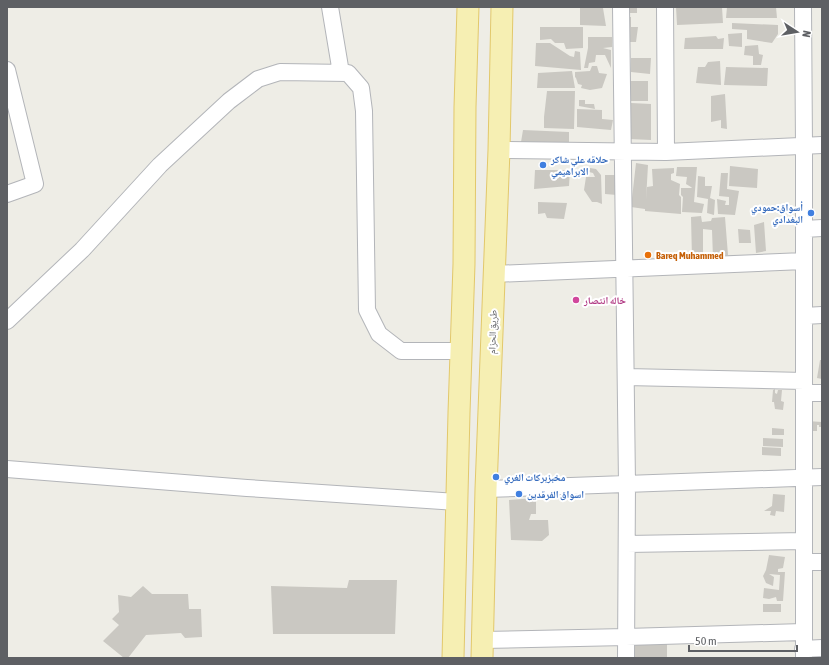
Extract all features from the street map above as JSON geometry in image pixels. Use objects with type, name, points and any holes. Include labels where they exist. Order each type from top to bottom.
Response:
[{"type":"main road","points":[[453,658],[464,264],[465,107],[468,7]]},
{"type":"main road","name":"طريق الحزام","points":[[482,649],[502,7]]},
{"type":"main road","points":[[464,264],[469,272],[478,276],[494,271]]},
{"type":"main road","points":[[460,373],[465,366],[474,362],[483,364],[490,370]]},
{"type":"street","points":[[330,7],[341,73]]},
{"type":"street","points":[[621,7],[627,484],[626,658]]},
{"type":"street","points":[[665,7],[666,152]]},
{"type":"street","points":[[802,7],[804,146],[804,654],[822,648]]},
{"type":"street","points":[[7,70],[35,184],[7,194]]},
{"type":"street","points":[[7,321],[82,250],[160,165],[229,101],[258,79],[280,72],[348,73],[361,88],[364,111],[367,310],[379,334],[401,351],[461,350]]},
{"type":"street","points":[[498,150],[666,152],[822,145]]},
{"type":"street","points":[[804,229],[822,228]]},
{"type":"street","points":[[494,271],[804,261]]},
{"type":"street","points":[[804,316],[822,315]]},
{"type":"street","points":[[626,377],[804,387],[822,393]]},
{"type":"street","points":[[7,469],[247,488],[457,502]]},
{"type":"street","points":[[486,489],[822,477]]},
{"type":"street","points":[[627,544],[804,541]]},
{"type":"street","points":[[804,562],[822,562]]},
{"type":"street","points":[[482,649],[626,637],[803,632]]},
{"type":"building","points":[[629,7],[637,7],[637,13],[629,13]]},
{"type":"building","points":[[676,7],[722,7],[723,23],[677,25]]},
{"type":"building","points":[[727,7],[776,7],[777,18],[726,18]]},
{"type":"building","points":[[580,8],[603,8],[606,26],[580,25]]},
{"type":"building","points":[[626,17],[631,17],[631,27],[638,27],[636,42],[628,42]]},
{"type":"building","points":[[732,23],[778,25],[778,34],[772,43],[747,39],[747,30],[732,29]]},
{"type":"building","points":[[540,27],[583,27],[583,48],[566,49],[564,43],[555,43],[551,39],[540,40]]},
{"type":"building","points":[[742,33],[742,47],[729,46],[728,34]]},
{"type":"building","points":[[716,36],[718,39],[724,38],[723,49],[684,49],[685,38]]},
{"type":"building","points":[[588,37],[612,37],[612,47],[603,48],[611,50],[611,68],[605,55],[596,55],[595,62],[589,63],[588,68],[584,68],[588,48]]},
{"type":"building","points":[[536,43],[550,43],[574,57],[575,51],[580,52],[581,70],[535,66]]},
{"type":"building","points":[[758,45],[759,54],[763,55],[761,65],[753,65],[753,56],[744,55],[745,46]]},
{"type":"building","points":[[631,58],[651,58],[650,74],[631,72]]},
{"type":"building","points":[[720,61],[721,85],[696,83],[698,67],[705,67],[708,62]]},
{"type":"building","points":[[592,66],[597,66],[599,73],[607,74],[602,88],[590,90],[581,88],[582,85],[578,84],[575,77],[575,72],[590,71]]},
{"type":"building","points":[[726,67],[768,68],[767,86],[724,85]]},
{"type":"building","points":[[572,71],[575,88],[537,88],[538,73]]},
{"type":"building","points":[[630,81],[648,81],[648,101],[631,101]]},
{"type":"building","points":[[547,91],[575,91],[574,129],[544,128]]},
{"type":"building","points":[[725,94],[727,129],[721,128],[721,120],[711,122],[711,96]]},
{"type":"building","points":[[579,100],[585,100],[585,104],[594,104],[595,109],[579,106]]},
{"type":"building","points":[[631,103],[651,104],[651,140],[629,139]]},
{"type":"building","points":[[577,109],[602,110],[602,119],[613,120],[611,130],[577,127]]},
{"type":"building","points":[[523,130],[569,132],[569,145],[521,142]]},
{"type":"building","points":[[636,163],[648,165],[646,200],[647,187],[653,186],[652,169],[674,168],[674,173],[671,174],[671,180],[680,184],[679,195],[681,197],[681,214],[645,211],[645,209],[631,207]]},
{"type":"building","points":[[730,166],[758,169],[757,188],[729,186]]},
{"type":"building","points":[[677,167],[697,167],[694,202],[704,204],[702,213],[682,212],[683,197],[681,195],[681,188],[692,188],[686,184],[687,177],[676,176]]},
{"type":"building","points":[[590,168],[596,169],[601,175],[602,204],[592,202],[584,190],[586,177],[595,177],[593,173],[589,172]]},
{"type":"building","points":[[535,170],[570,170],[569,186],[534,189]]},
{"type":"building","points":[[721,173],[728,173],[727,189],[739,191],[735,215],[718,214],[717,199],[726,201],[725,205],[729,205],[729,197],[719,196]]},
{"type":"building","points":[[605,175],[619,175],[617,195],[605,194]]},
{"type":"building","points":[[698,176],[705,177],[705,186],[712,186],[710,198],[715,200],[714,215],[707,213],[708,199],[697,197]]},
{"type":"building","points":[[538,202],[567,203],[564,219],[547,218],[545,213],[538,214]]},
{"type":"building","points":[[701,216],[702,222],[711,221],[712,218],[725,217],[728,255],[713,258],[712,230],[703,229],[703,258],[692,258],[691,217]]},
{"type":"building","points":[[764,222],[766,251],[756,253],[754,225]]},
{"type":"building","points":[[738,229],[750,230],[751,243],[739,243]]},
{"type":"building","points":[[820,360],[822,360],[822,379],[817,378]]},
{"type":"building","points":[[775,389],[775,393],[777,394],[778,390],[782,390],[781,401],[784,402],[783,410],[775,409],[774,402],[772,402],[773,390]]},
{"type":"building","points":[[807,421],[822,422],[822,427],[817,425],[817,431],[807,431]]},
{"type":"building","points":[[772,428],[784,429],[784,435],[772,435]]},
{"type":"building","points":[[763,438],[783,439],[783,447],[763,446]]},
{"type":"building","points":[[762,447],[781,448],[781,456],[762,455]]},
{"type":"building","points":[[773,494],[785,495],[784,512],[776,511],[775,516],[770,515],[771,511],[764,511],[772,506]]},
{"type":"building","points":[[536,498],[536,514],[531,514],[529,520],[548,520],[549,535],[542,541],[511,540],[509,500]]},
{"type":"building","points":[[769,555],[785,557],[783,568],[778,569],[778,572],[785,572],[783,601],[777,601],[776,597],[769,599],[763,598],[764,588],[779,590],[780,575],[769,574],[774,577],[773,586],[766,583],[763,576],[766,570]]},
{"type":"building","points":[[349,580],[397,580],[395,634],[273,634],[271,586],[347,588]]},
{"type":"building","points":[[143,586],[152,594],[188,594],[189,609],[201,609],[202,637],[185,638],[181,633],[146,635],[128,658],[124,658],[103,641],[119,625],[112,619],[119,612],[118,595],[131,597]]},
{"type":"building","points":[[763,604],[781,604],[781,612],[763,612]]},
{"type":"building","points":[[634,643],[667,644],[667,658],[632,658]]},
{"type":"place","name":"حلاقه علي شاكر الابراهيمي","points":[[543,165]]},
{"type":"place","name":"أسواق:حمودي البغدادي","points":[[811,213]]},
{"type":"place","name":"Bareq Muhammed","points":[[648,255]]},
{"type":"place","name":"خاله انتصار","points":[[576,300]]},
{"type":"place","name":"مخبزبركات الغري","points":[[496,477]]},
{"type":"place","name":"اسواق الفرقدين","points":[[519,494]]}]
